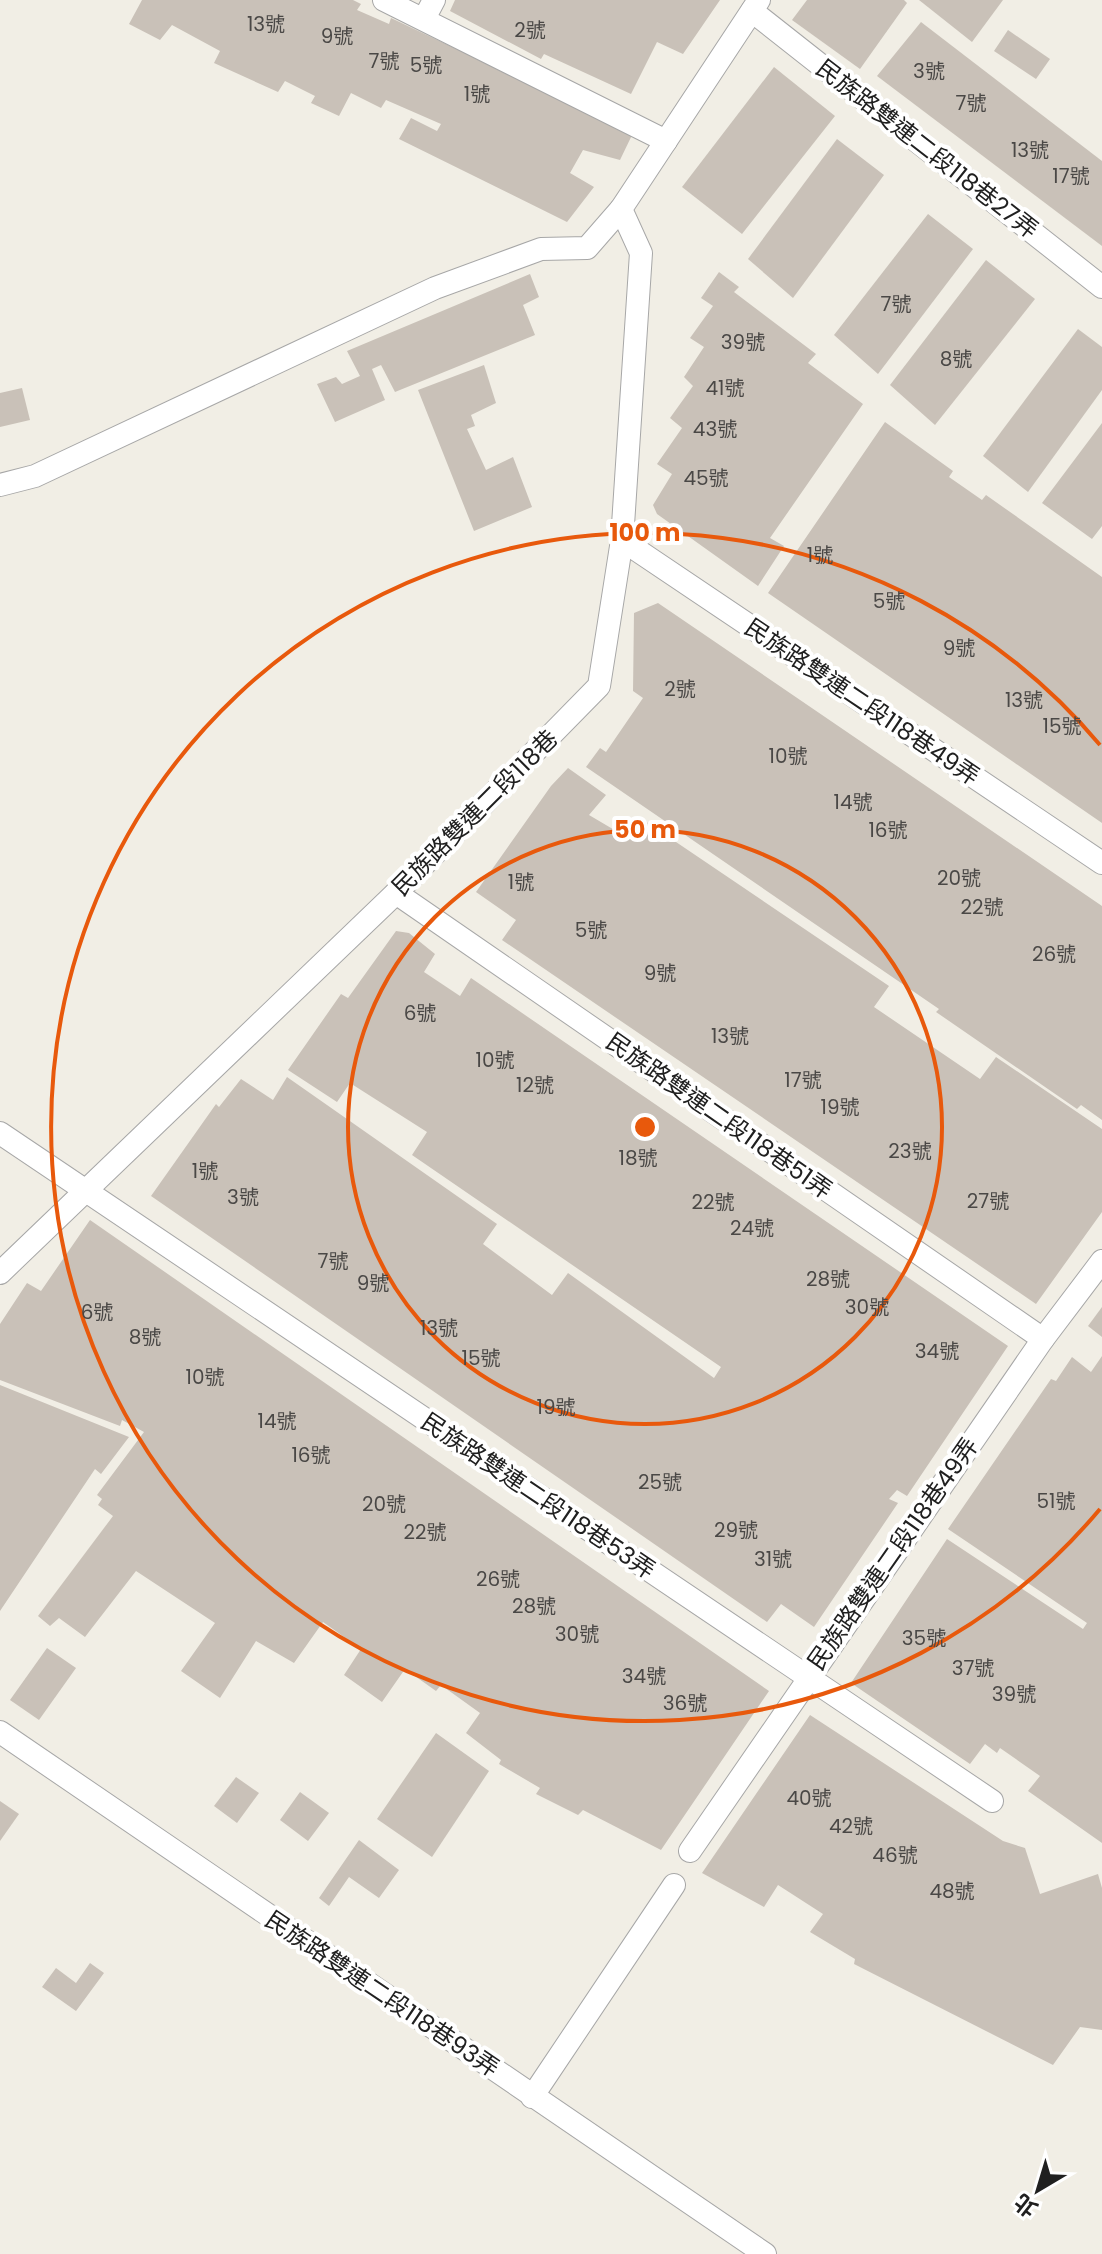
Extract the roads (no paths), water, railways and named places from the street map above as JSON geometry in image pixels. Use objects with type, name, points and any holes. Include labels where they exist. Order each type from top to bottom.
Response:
[{"type":"lane","points":[[384,0],[429,10],[666,141]]},
{"type":"lane","points":[[0,485],[35,476],[435,288],[541,249],[587,248],[621,209],[755,6]]},
{"type":"lane","name":"民族路雙連二段118巷27弄","points":[[755,6],[1102,287]]},
{"type":"lane","name":"民族路雙連二段118巷","points":[[0,1273],[396,893],[599,686],[622,540],[641,253],[621,209]]},
{"type":"lane","name":"民族路雙連二段118巷49弄","points":[[622,540],[1102,863]]},
{"type":"lane","name":"民族路雙連二段118巷51弄","points":[[396,893],[1043,1339]]},
{"type":"lane","name":"民族路雙連二段118巷53弄","points":[[0,1133],[992,1801]]},
{"type":"lane","name":"民族路雙連二段118巷49弄","points":[[690,1851],[807,1677],[1043,1339],[1102,1261]]},
{"type":"lane","name":"民族路雙連二段118巷93弄","points":[[0,1732],[765,2254]]},
{"type":"lane","points":[[532,2097],[674,1885]]}]
